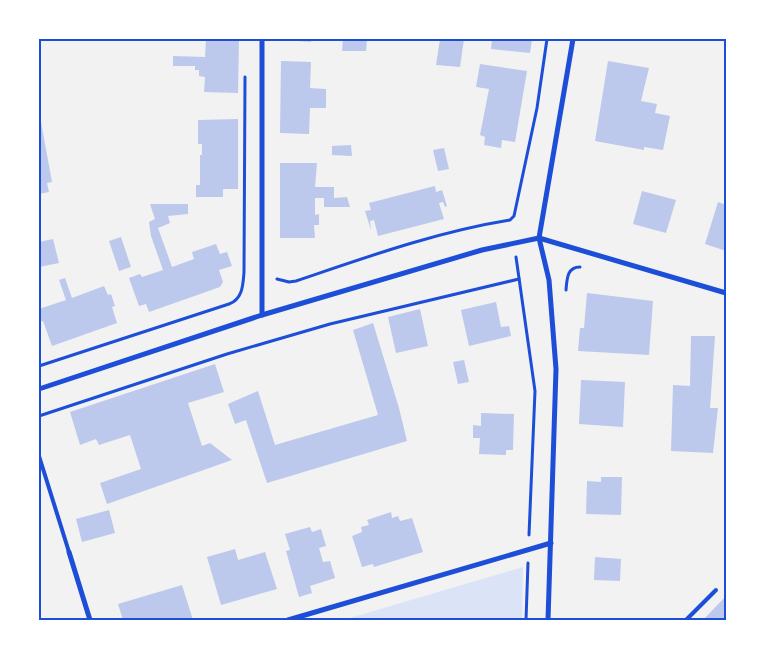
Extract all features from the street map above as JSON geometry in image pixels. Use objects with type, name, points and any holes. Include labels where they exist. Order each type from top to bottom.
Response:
[{"type":"street","points":[[262,39],[262,315]]},
{"type":"street","points":[[548,620],[556,369],[549,280],[539,238],[573,39]]},
{"type":"street","points":[[39,389],[262,315],[482,250],[539,238],[726,292]]},
{"type":"street","points":[[288,620],[551,543]]},
{"type":"street","points":[[69,552],[90,620]]},
{"type":"lane","points":[[39,456],[69,552]]},
{"type":"lane","points":[[686,620],[716,590]]},
{"type":"path","points":[[278,279],[289,282],[296,281],[387,250],[466,227],[510,220],[514,216],[537,108],[547,39]]},
{"type":"path","points":[[39,366],[229,304],[238,298],[242,288],[244,272],[245,68]]},
{"type":"path","points":[[510,220],[535,391],[526,620]]},
{"type":"path","points":[[566,291],[569,273],[577,266],[585,267]]},
{"type":"path","points":[[39,416],[227,354],[330,324],[519,279]]},
{"type":"shaded area","points":[[523,567],[522,620],[343,620]]},
{"type":"building","points":[[206,39],[239,39],[238,93],[204,92],[205,77],[199,76],[199,70],[195,70],[195,66],[173,66],[173,56],[205,57]]},
{"type":"building","points":[[285,39],[312,39],[311,42]]},
{"type":"building","points":[[343,39],[367,39],[366,51],[342,51]]},
{"type":"building","points":[[440,39],[464,39],[460,67],[436,65]]},
{"type":"building","points":[[492,39],[532,39],[530,53],[491,49]]},
{"type":"building","points":[[281,61],[311,62],[310,88],[326,89],[326,108],[310,108],[309,134],[280,133]]},
{"type":"building","points":[[608,61],[649,68],[641,101],[657,104],[655,113],[670,116],[663,150],[644,147],[644,150],[595,141]]},
{"type":"building","points":[[480,64],[527,71],[515,142],[502,140],[501,148],[484,145],[485,137],[480,135],[489,89],[476,87]]},
{"type":"building","points":[[238,119],[238,189],[223,189],[223,197],[196,197],[196,185],[200,185],[200,155],[202,155],[202,144],[198,144],[198,120]]},
{"type":"building","points":[[41,122],[52,182],[47,183],[49,192],[39,194],[39,123]]},
{"type":"building","points":[[351,145],[352,156],[332,155],[332,146]]},
{"type":"building","points":[[444,148],[449,169],[438,171],[433,150]]},
{"type":"building","points":[[280,163],[317,163],[315,187],[334,187],[334,198],[347,197],[350,207],[324,207],[324,198],[315,198],[315,215],[319,214],[319,225],[314,225],[315,238],[280,238]]},
{"type":"building","points":[[435,186],[436,192],[442,190],[447,206],[445,207],[443,202],[439,203],[444,219],[378,236],[374,220],[370,221],[371,230],[365,211],[371,210],[369,203]]},
{"type":"building","points":[[642,191],[676,200],[666,233],[633,224]]},
{"type":"building","points":[[718,202],[726,205],[726,251],[705,244]]},
{"type":"building","points":[[150,204],[188,204],[188,214],[168,216],[170,223],[158,228],[172,267],[194,259],[192,252],[216,244],[220,254],[227,252],[232,266],[219,270],[223,282],[220,287],[149,312],[146,304],[139,306],[129,278],[140,274],[142,277],[163,270],[151,236],[149,222],[155,219]]},
{"type":"building","points":[[121,237],[131,267],[119,271],[109,241]]},
{"type":"building","points":[[53,239],[59,263],[39,267],[39,242]]},
{"type":"building","points":[[65,278],[72,298],[104,286],[108,295],[111,294],[115,306],[112,307],[117,323],[52,346],[43,321],[39,322],[39,309],[66,300],[59,280]]},
{"type":"building","points":[[587,293],[653,301],[649,355],[578,351],[580,328],[584,328]]},
{"type":"building","points":[[496,302],[501,327],[509,326],[511,336],[469,346],[461,310]]},
{"type":"building","points":[[420,309],[428,346],[396,353],[388,317]]},
{"type":"building","points":[[373,323],[407,441],[267,483],[246,420],[235,424],[228,404],[258,391],[275,445],[378,415],[353,330]]},
{"type":"building","points":[[691,336],[715,336],[710,408],[718,408],[713,453],[671,451],[673,385],[690,386]]},
{"type":"building","points":[[464,360],[469,382],[458,384],[453,362]]},
{"type":"building","points":[[215,364],[224,392],[188,403],[202,446],[210,443],[232,460],[107,504],[100,483],[141,469],[130,435],[99,445],[96,439],[80,445],[70,412]]},
{"type":"building","points":[[581,380],[625,382],[623,427],[579,424]]},
{"type":"building","points":[[481,413],[514,414],[513,450],[506,450],[506,455],[479,454],[480,438],[473,438],[473,425],[481,426]]},
{"type":"building","points":[[601,477],[622,477],[621,515],[586,514],[587,481],[601,482]]},
{"type":"building","points":[[109,510],[115,533],[82,542],[76,519]]},
{"type":"building","points":[[391,512],[392,518],[398,516],[400,521],[412,518],[423,552],[374,567],[373,564],[362,567],[352,536],[362,532],[361,527],[369,525],[367,520]]},
{"type":"building","points":[[310,527],[312,532],[321,529],[326,546],[319,548],[323,562],[330,561],[335,578],[310,586],[312,593],[299,597],[286,551],[290,550],[285,534]]},
{"type":"building","points":[[235,549],[238,560],[265,552],[277,589],[221,605],[207,557]]},
{"type":"building","points":[[595,557],[621,559],[620,581],[594,580]]},
{"type":"building","points":[[182,585],[193,620],[123,620],[118,604]]},
{"type":"building","points":[[726,596],[726,620],[703,620]]}]
